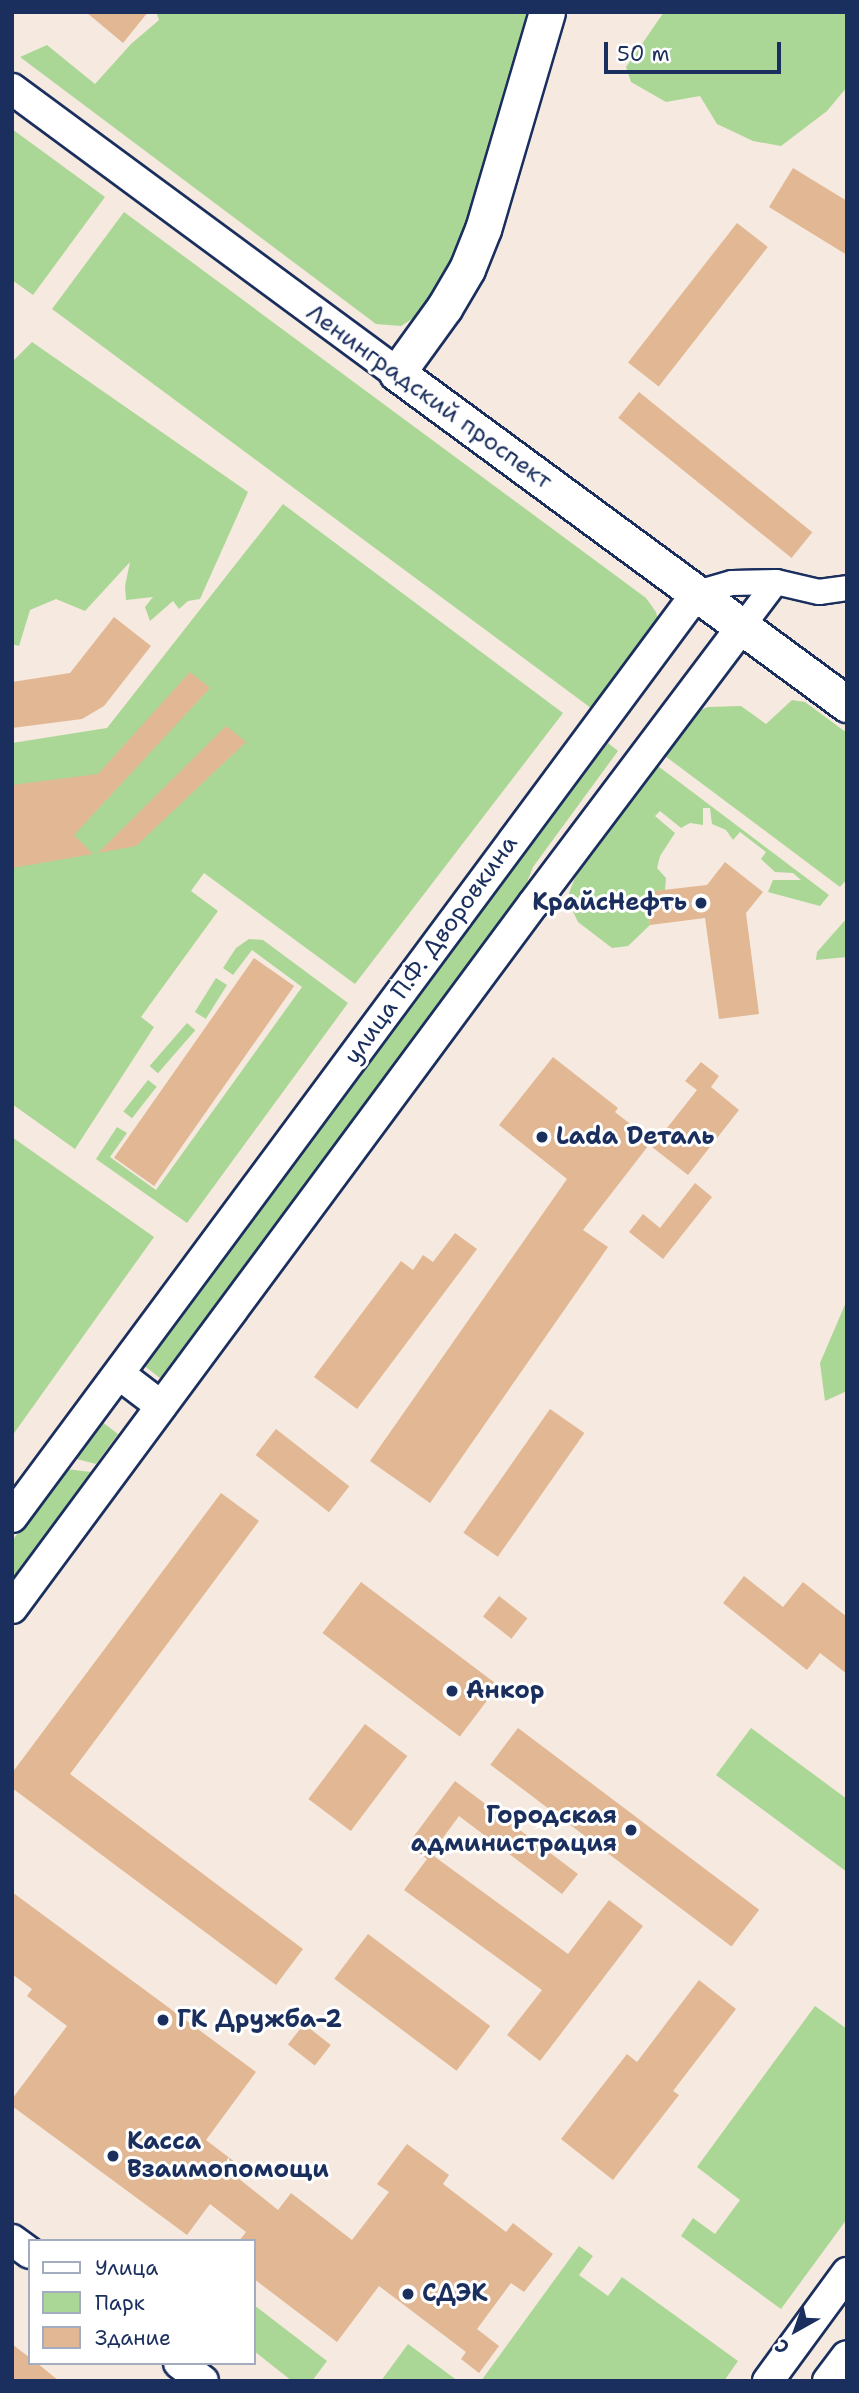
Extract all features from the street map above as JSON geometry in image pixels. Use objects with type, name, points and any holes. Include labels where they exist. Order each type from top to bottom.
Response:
[{"type":"main road","points":[[397,373],[444,308],[467,269],[483,229],[548,12]]},
{"type":"main road","name":"Ленинградский проспект","points":[[397,373],[847,704]]},
{"type":"street","name":"Ленинградский проспект","points":[[12,89],[397,373]]},
{"type":"street","points":[[12,1608],[776,582]]},
{"type":"street","points":[[697,593],[732,583],[776,582],[819,592],[847,588]]},
{"type":"street","name":"улица П.Ф. Дворовкина","points":[[12,1517],[697,593]]},
{"type":"street","points":[[118,1374],[161,1406]]},
{"type":"street","points":[[12,2240],[28,2252]]},
{"type":"street","points":[[768,2381],[847,2273]]},
{"type":"street","points":[[828,2381],[847,2356]]},
{"type":"street","points":[[182,2365],[203,2381]]},
{"type":"green space","points":[[156,12],[530,12],[455,257],[434,297],[415,317],[401,326],[376,324],[20,57],[47,45],[95,84],[131,44],[159,20]]},
{"type":"green space","points":[[664,12],[847,12],[847,87],[827,111],[781,146],[753,141],[717,124],[700,96],[666,102],[631,82],[626,67]]},
{"type":"green space","points":[[12,129],[105,197],[33,295],[12,280]]},
{"type":"green space","points":[[124,212],[646,598],[656,612],[659,624],[599,714],[52,309]]},
{"type":"green space","points":[[32,342],[248,492],[200,599],[188,601],[179,609],[173,601],[150,621],[145,607],[153,597],[126,600],[125,586],[130,562],[85,611],[56,599],[30,610],[19,646],[12,644],[12,362]]},
{"type":"green space","points":[[283,504],[563,713],[355,984],[204,873],[191,891],[218,911],[141,1017],[154,1027],[75,1149],[12,1104],[12,743],[107,728]]},
{"type":"green space","points":[[792,700],[805,702],[847,733],[847,879],[840,887],[661,753],[693,713],[708,707],[741,706],[766,724]]},
{"type":"green space","points":[[608,743],[618,751],[533,867],[523,893],[160,1378],[142,1364],[512,866]]},
{"type":"green space","points":[[654,763],[829,895],[820,906],[768,892],[773,880],[801,880],[793,873],[775,872],[761,859],[766,852],[740,832],[733,840],[726,830],[712,824],[710,808],[703,808],[703,825],[690,823],[681,828],[660,811],[655,816],[675,833],[660,856],[657,868],[666,878],[665,890],[646,892],[650,925],[628,946],[612,948],[578,922],[570,905],[569,893],[575,878]]},
{"type":"green space","points":[[847,918],[847,957],[816,960],[817,952]]},
{"type":"green space","points":[[249,939],[263,940],[348,1003],[187,1223],[96,1159],[117,1127],[127,1133],[110,1157],[156,1190],[302,987],[252,950],[233,975],[223,968],[236,948]]},
{"type":"green space","points":[[216,978],[227,985],[206,1019],[195,1012]]},
{"type":"green space","points":[[187,1023],[195,1030],[158,1073],[150,1066]]},
{"type":"green space","points":[[148,1080],[157,1087],[132,1118],[123,1112]]},
{"type":"green space","points":[[12,1137],[154,1237],[12,1436]]},
{"type":"green space","points":[[847,1300],[847,1391],[825,1401],[820,1363]]},
{"type":"green space","points":[[101,1421],[118,1434],[96,1464],[73,1458]]},
{"type":"green space","points":[[66,1469],[91,1472],[12,1579],[12,1541]]},
{"type":"green space","points":[[751,1728],[847,1799],[847,1872],[716,1775]]},
{"type":"green space","points":[[815,2006],[847,2029],[847,2219],[781,2309],[681,2236],[693,2218],[715,2234],[740,2200],[697,2167]]},
{"type":"green space","points":[[579,2246],[593,2256],[579,2275],[608,2296],[622,2277],[738,2361],[724,2381],[481,2381]]},
{"type":"green space","points":[[256,2307],[327,2361],[312,2381],[292,2381],[256,2353]]},
{"type":"green space","points":[[408,2344],[458,2381],[381,2381]]},
{"type":"building","points":[[86,12],[148,12],[123,43]]},
{"type":"building","points":[[793,168],[847,201],[847,255],[769,207]]},
{"type":"building","points":[[737,223],[768,247],[659,386],[628,362]]},
{"type":"building","points":[[639,392],[812,532],[792,558],[618,418]]},
{"type":"building","points":[[114,617],[151,646],[104,706],[82,719],[12,728],[12,682],[70,673]]},
{"type":"building","points":[[190,672],[210,688],[74,835],[93,854],[12,868],[12,785],[98,774]]},
{"type":"building","points":[[226,726],[246,742],[136,846],[98,853]]},
{"type":"building","points":[[725,862],[763,892],[746,913],[759,1014],[719,1019],[705,918],[650,925],[646,892],[707,885]]},
{"type":"building","points":[[254,958],[294,986],[154,1186],[114,1158]]},
{"type":"building","points":[[553,1057],[618,1108],[615,1112],[652,1141],[583,1230],[608,1247],[430,1503],[370,1461],[567,1179],[499,1125]]},
{"type":"building","points":[[701,1062],[719,1076],[711,1087],[739,1110],[688,1175],[652,1147],[697,1090],[685,1081]]},
{"type":"building","points":[[695,1183],[712,1197],[663,1259],[629,1232],[643,1214],[660,1228]]},
{"type":"building","points":[[455,1233],[477,1249],[357,1409],[314,1377],[401,1261],[413,1270],[423,1255],[433,1262]]},
{"type":"building","points":[[550,1409],[584,1433],[498,1557],[463,1533]]},
{"type":"building","points":[[276,1429],[349,1486],[329,1512],[256,1455]]},
{"type":"building","points":[[221,1493],[259,1521],[70,1774],[303,1949],[276,1985],[12,1788],[12,1773]]},
{"type":"building","points":[[744,1576],[783,1607],[803,1582],[847,1617],[847,1674],[820,1653],[807,1670],[723,1603]]},
{"type":"building","points":[[361,1582],[498,1686],[460,1737],[322,1633]]},
{"type":"building","points":[[499,1596],[527,1618],[511,1639],[483,1616]]},
{"type":"building","points":[[365,1724],[407,1756],[351,1831],[308,1799]]},
{"type":"building","points":[[518,1728],[759,1910],[732,1946],[490,1765]]},
{"type":"building","points":[[455,1781],[578,1874],[562,1894],[459,1816],[431,1854],[568,1954],[609,1900],[643,1926],[540,2061],[507,2035],[542,1990],[404,1890],[427,1859],[408,1844]]},
{"type":"building","points":[[12,1892],[256,2072],[206,2140],[240,2166],[233,2174],[278,2210],[291,2193],[352,2240],[389,2192],[377,2184],[407,2144],[449,2175],[443,2184],[506,2232],[513,2223],[553,2254],[524,2292],[511,2283],[477,2329],[499,2346],[479,2373],[461,2359],[466,2352],[379,2286],[337,2342],[256,2281],[256,2239],[241,2239],[246,2232],[210,2204],[187,2235],[12,2106],[12,2099],[67,2026],[27,1996],[32,1989],[12,1974]]},
{"type":"building","points":[[368,1934],[490,2026],[456,2071],[334,1979]]},
{"type":"building","points":[[699,1980],[736,2009],[673,2091],[679,2095],[613,2180],[561,2139],[627,2054],[637,2062]]},
{"type":"building","points":[[304,2024],[331,2045],[315,2065],[288,2044]]},
{"type":"building","points":[[12,2344],[28,2356],[28,2365],[39,2365],[59,2381],[12,2381]]},
{"type":"place","name":"КрайсНефть","points":[[701,903]]},
{"type":"place","name":"Lada Dеталь","points":[[542,1137]]},
{"type":"place","name":"Анкор","points":[[452,1691]]},
{"type":"place","name":"Городская администрация","points":[[631,1830]]},
{"type":"place","name":"ГК Дружба-2","points":[[163,2020]]},
{"type":"place","name":"Касса Взаимопомощи","points":[[113,2156]]},
{"type":"place","name":"СДЭК","points":[[408,2294]]}]
